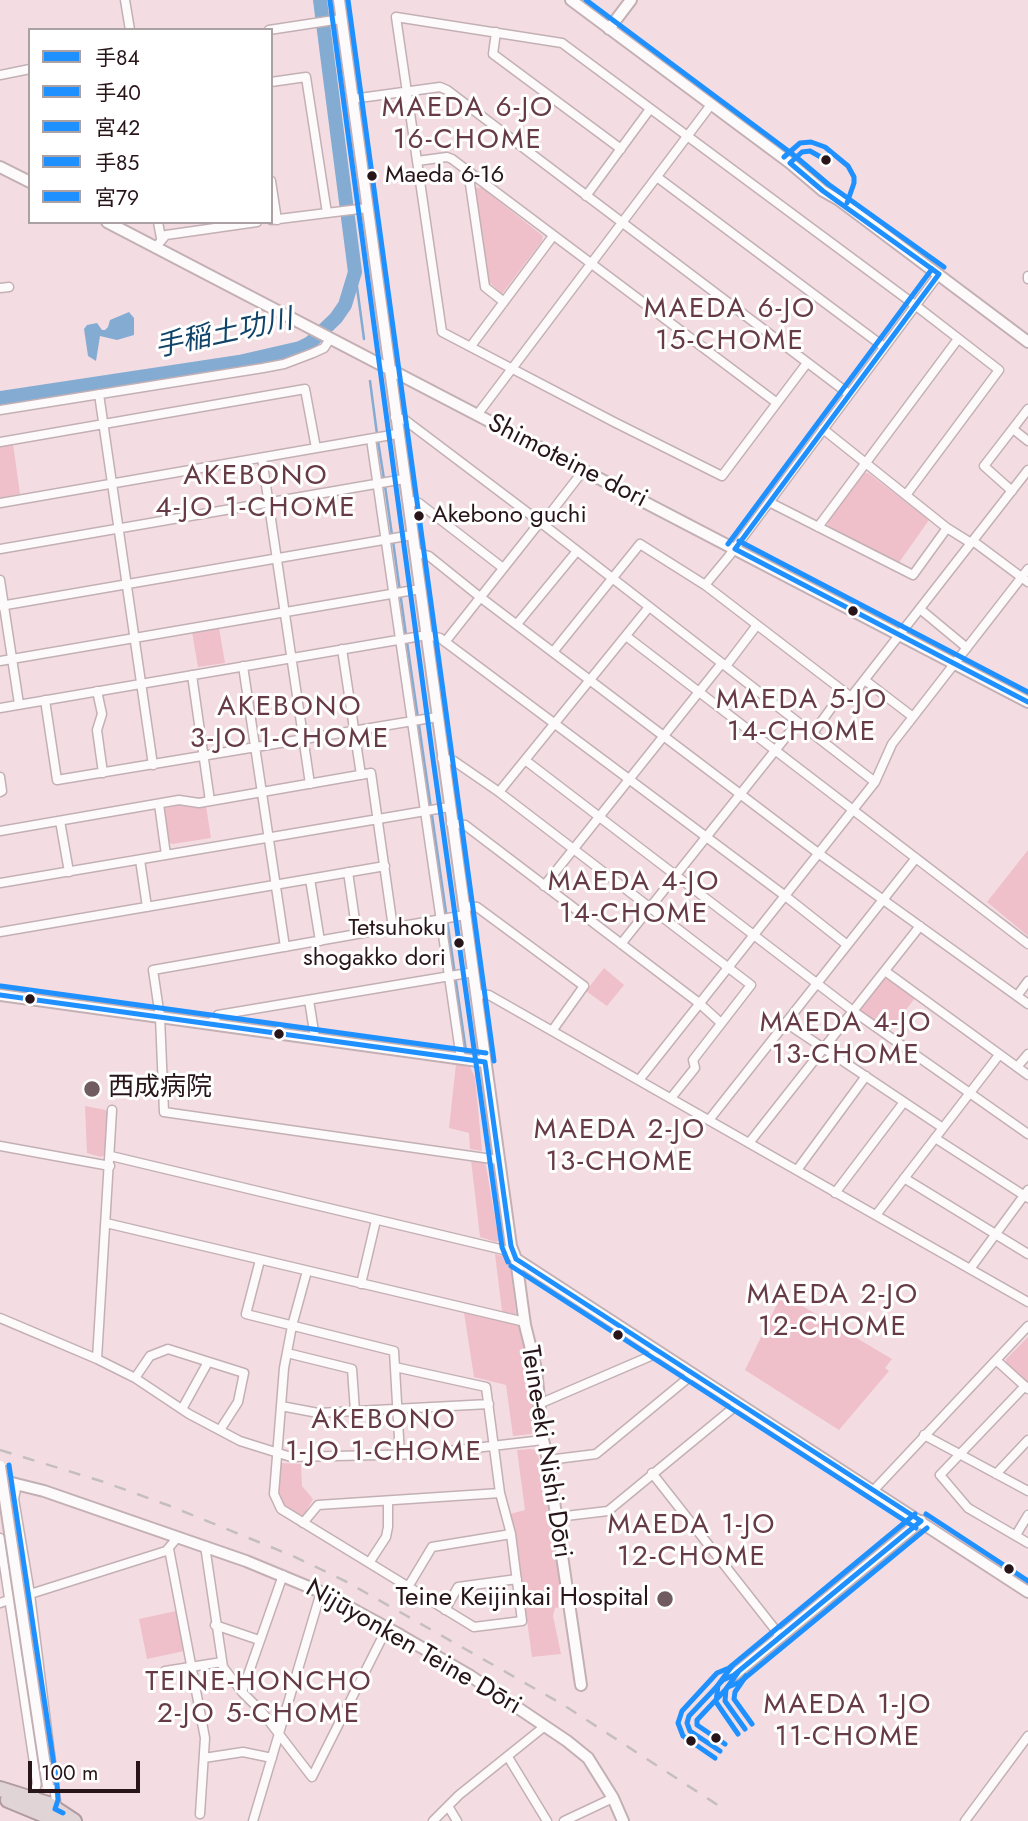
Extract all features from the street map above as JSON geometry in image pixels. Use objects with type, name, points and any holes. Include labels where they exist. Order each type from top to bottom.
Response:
[{"type":"highway","points":[[0,1789],[46,1811]]},
{"type":"highway","points":[[0,1798],[74,1821]]},
{"type":"street","points":[[125,0],[130,28]]},
{"type":"street","name":"Teine-eki Nishi Dōri","points":[[339,0],[336,20],[352,99],[511,1246],[516,1259],[525,1322],[536,1369],[543,1440],[581,1685]]},
{"type":"street","points":[[571,0],[1028,342]]},
{"type":"street","points":[[609,29],[631,0]]},
{"type":"street","points":[[807,362],[722,476],[442,332],[396,17],[562,43],[999,370],[906,495]]},
{"type":"street","points":[[273,29],[336,20]]},
{"type":"street","points":[[496,32],[493,54],[621,149]]},
{"type":"street","points":[[0,75],[28,69]]},
{"type":"street","points":[[273,82],[306,77],[327,213]]},
{"type":"street","points":[[352,99],[440,87],[447,90],[849,394]]},
{"type":"street","points":[[477,415],[710,106]]},
{"type":"street","points":[[586,195],[650,109]]},
{"type":"street","points":[[417,161],[447,157],[777,403]]},
{"type":"street","points":[[0,167],[28,181]]},
{"type":"street","points":[[471,174],[470,184],[485,286],[504,302]]},
{"type":"street","points":[[657,177],[884,348]]},
{"type":"street","points":[[274,220],[367,208]]},
{"type":"street","name":"Shimoteine dori","points":[[112,224],[158,243],[295,321],[1028,702]]},
{"type":"street","points":[[158,224],[158,243]]},
{"type":"street","points":[[158,243],[166,235],[226,224]]},
{"type":"street","points":[[471,346],[553,236]]},
{"type":"street","points":[[705,586],[939,274]]},
{"type":"street","points":[[0,410],[284,364],[324,348],[330,339]]},
{"type":"street","points":[[818,527],[958,339]]},
{"type":"street","points":[[0,442],[305,389],[316,448]]},
{"type":"street","points":[[99,394],[153,765]]},
{"type":"street","points":[[1012,491],[984,466],[1028,409]]},
{"type":"street","points":[[395,417],[405,421],[541,523],[875,782]]},
{"type":"street","points":[[823,429],[947,528],[972,542],[1025,580]]},
{"type":"street","points":[[1013,429],[1028,441]]},
{"type":"street","points":[[0,503],[397,434]]},
{"type":"street","points":[[376,438],[454,975],[461,1059]]},
{"type":"street","points":[[262,458],[310,784]]},
{"type":"street","points":[[553,652],[640,544],[705,586],[851,697],[1028,470]]},
{"type":"street","points":[[446,642],[583,471]]},
{"type":"street","points":[[0,549],[404,479]]},
{"type":"street","points":[[407,500],[419,503],[503,568]]},
{"type":"street","points":[[769,502],[913,575],[947,528]]},
{"type":"street","points":[[2,606],[412,535]]},
{"type":"street","points":[[517,624],[577,551]]},
{"type":"street","points":[[415,552],[429,556],[818,853],[1028,1004]]},
{"type":"street","points":[[639,1080],[875,782],[892,744],[954,663],[1025,580],[1028,569]]},
{"type":"street","points":[[0,580],[19,704]]},
{"type":"street","points":[[0,661],[420,589]]},
{"type":"street","points":[[499,792],[649,607]]},
{"type":"street","points":[[920,609],[967,648]]},
{"type":"street","points":[[544,886],[699,692],[757,625]]},
{"type":"street","points":[[0,708],[427,635],[440,638],[846,944]]},
{"type":"street","points":[[625,636],[1028,944]]},
{"type":"street","points":[[342,649],[361,775]]},
{"type":"street","points":[[243,666],[285,947]]},
{"type":"street","points":[[192,675],[210,801]]},
{"type":"street","points":[[866,681],[913,718]]},
{"type":"street","points":[[97,691],[102,714],[97,730],[103,773]]},
{"type":"street","points":[[813,733],[843,692]]},
{"type":"street","points":[[45,700],[57,780],[437,717]]},
{"type":"street","points":[[621,944],[797,723]]},
{"type":"street","points":[[442,758],[454,761],[499,792],[751,985],[693,1060],[695,1068],[671,1098]]},
{"type":"street","points":[[525,760],[853,1011],[1028,1134]]},
{"type":"street","points":[[0,831],[179,800],[199,803],[371,773],[393,928]]},
{"type":"street","points":[[0,777],[0,792]]},
{"type":"street","points":[[159,804],[166,855]]},
{"type":"street","points":[[0,883],[449,807]]},
{"type":"street","points":[[60,821],[69,872]]},
{"type":"street","points":[[451,823],[466,825],[699,1003],[721,1023]]},
{"type":"street","points":[[709,1120],[916,858]]},
{"type":"street","points":[[140,860],[147,907]]},
{"type":"street","points":[[0,932],[385,866]]},
{"type":"street","points":[[348,872],[357,934]]},
{"type":"street","points":[[310,879],[320,941]]},
{"type":"street","points":[[499,1160],[164,1112],[160,1017],[153,970],[446,919],[477,907],[584,986],[552,1031]]},
{"type":"street","points":[[749,1143],[920,926]]},
{"type":"street","points":[[885,971],[1028,1074]]},
{"type":"street","points":[[211,1024],[218,1015],[474,972]]},
{"type":"street","points":[[1017,996],[1028,981]]},
{"type":"street","points":[[476,994],[489,995],[1028,1302]]},
{"type":"street","points":[[0,995],[485,1062]]},
{"type":"street","points":[[309,1000],[315,1038]]},
{"type":"street","points":[[786,1023],[943,1128]]},
{"type":"street","points":[[1017,1068],[1028,1054]]},
{"type":"street","points":[[876,1215],[999,1055]]},
{"type":"street","points":[[797,1170],[866,1076]]},
{"type":"street","points":[[835,1193],[904,1102]]},
{"type":"street","points":[[97,1359],[112,1110]]},
{"type":"street","points":[[935,1138],[1027,1195],[970,1269]]},
{"type":"street","points":[[0,1146],[110,1166]]},
{"type":"street","points":[[111,1156],[503,1250],[1028,1592]]},
{"type":"street","points":[[904,1178],[1028,1254]]},
{"type":"street","points":[[361,1284],[376,1220]]},
{"type":"street","points":[[106,1223],[525,1322]]},
{"type":"street","points":[[260,1260],[246,1314],[394,1351],[400,1455]]},
{"type":"street","points":[[307,1271],[292,1326],[281,1406],[274,1494],[281,1509],[474,1628],[522,1621],[511,1534],[500,1493],[486,1387],[395,1367]]},
{"type":"street","points":[[0,1318],[135,1378],[240,1441],[291,1457],[400,1455],[543,1440]]},
{"type":"street","points":[[873,1491],[1028,1326]]},
{"type":"street","points":[[135,1378],[150,1356],[168,1349],[244,1373],[238,1402],[220,1430]]},
{"type":"street","points":[[539,1404],[660,1352]]},
{"type":"street","points":[[287,1353],[352,1369],[355,1411]]},
{"type":"street","points":[[996,1360],[1026,1387],[940,1475],[968,1508],[1028,1543]]},
{"type":"street","points":[[183,1409],[208,1362]]},
{"type":"street","points":[[548,1461],[596,1454],[693,1374]]},
{"type":"street","points":[[281,1406],[318,1413],[488,1404]]},
{"type":"street","points":[[557,1517],[608,1511],[737,1404]]},
{"type":"street","points":[[924,1435],[1028,1491]]},
{"type":"street","points":[[996,1474],[1027,1442]]},
{"type":"street","points":[[0,1466],[48,1786],[46,1811]]},
{"type":"street","points":[[652,1473],[780,1637]]},
{"type":"street","name":"Nijūyonken Teine Dōri","points":[[0,1480],[44,1491],[283,1575],[321,1592],[387,1628],[469,1675],[588,1758],[624,1821]]},
{"type":"street","points":[[16,1484],[15,1499],[30,1594],[46,1811]]},
{"type":"street","points":[[303,1523],[318,1505],[500,1493]]},
{"type":"street","points":[[369,1563],[386,1537],[388,1501]]},
{"type":"street","points":[[1016,1535],[1028,1516]]},
{"type":"street","points":[[734,1675],[920,1521]]},
{"type":"street","points":[[408,1587],[432,1547],[511,1534]]},
{"type":"street","points":[[0,1603],[169,1549],[178,1537]]},
{"type":"street","points":[[0,1538],[37,1783],[46,1811]]},
{"type":"street","points":[[205,1546],[223,1667],[312,1777],[387,1628]]},
{"type":"street","points":[[169,1549],[205,1738],[200,1814]]},
{"type":"street","points":[[242,1692],[283,1575]]},
{"type":"street","points":[[445,1610],[458,1587],[517,1579]]},
{"type":"street","points":[[253,1821],[321,1592]]},
{"type":"street","points":[[215,1625],[259,1640]]},
{"type":"street","points":[[165,1671],[222,1662]]},
{"type":"street","points":[[433,1821],[545,1726]]},
{"type":"street","points":[[965,1821],[1028,1736]]},
{"type":"street","points":[[204,1758],[243,1752],[272,1758]]},
{"type":"street","points":[[508,1757],[547,1821]]},
{"type":"street","points":[[564,1821],[613,1798]]},
{"type":"street","points":[[449,1806],[457,1821]]},
{"type":"shaded area","points":[[473,187],[482,188],[543,236],[502,294],[488,281]]},
{"type":"shaded area","points":[[13,444],[20,494],[0,498],[0,446]]},
{"type":"shaded area","points":[[865,473],[929,520],[898,564],[828,526],[827,522]]},
{"type":"shaded area","points":[[219,628],[225,663],[198,667],[192,632]]},
{"type":"shaded area","points":[[180,805],[196,808],[206,806],[211,838],[172,844],[169,842],[164,810]]},
{"type":"shaded area","points":[[1028,850],[1028,936],[987,902]]},
{"type":"shaded area","points":[[604,968],[624,985],[607,1006],[586,991]]},
{"type":"shaded area","points":[[884,979],[915,998],[890,1031],[861,1008]]},
{"type":"shaded area","points":[[456,1064],[470,1067],[475,1077],[482,1151],[470,1149],[469,1133],[449,1128]]},
{"type":"shaded area","points":[[85,1106],[106,1110],[107,1113],[106,1154],[101,1157],[87,1153]]},
{"type":"shaded area","points":[[471,1160],[485,1161],[499,1240],[496,1242],[480,1237]]},
{"type":"shaded area","points":[[495,1254],[506,1257],[510,1264],[516,1314],[513,1316],[502,1311]]},
{"type":"shaded area","points":[[782,1294],[892,1359],[885,1368],[889,1371],[839,1430],[745,1370]]},
{"type":"shaded area","points":[[464,1313],[519,1325],[536,1395],[535,1431],[531,1434],[513,1436],[506,1385],[474,1377]]},
{"type":"shaded area","points":[[1028,1337],[1028,1383],[1006,1365],[1006,1359]]},
{"type":"shaded area","points":[[531,1449],[538,1455],[564,1606],[555,1608],[553,1616],[561,1654],[532,1657],[515,1532],[510,1514],[525,1510],[517,1450]]},
{"type":"shaded area","points":[[281,1463],[301,1464],[302,1486],[313,1499],[304,1515],[300,1516],[284,1504],[278,1490]]},
{"type":"shaded area","points":[[176,1611],[184,1651],[147,1659],[139,1619]]},
{"type":"water","points":[[129,312],[134,318],[134,335],[117,340],[100,336],[96,361],[88,356],[84,329],[87,325],[97,323],[105,330],[110,320]]},
{"type":"waterway","name":"手稲土功川","points":[[0,398],[239,362],[300,348],[310,343],[336,318],[345,305],[355,272],[320,0]]},
{"type":"waterway","points":[[355,272],[364,339]]},
{"type":"waterway","points":[[370,381],[377,434]]},
{"type":"waterway","points":[[378,441],[384,479]]},
{"type":"waterway","points":[[385,486],[392,535]]},
{"type":"waterway","points":[[393,541],[406,635]]},
{"type":"waterway","points":[[407,642],[466,1051]]},
{"type":"railway","points":[[0,1450],[104,1482],[170,1506],[293,1556],[347,1582],[562,1704],[727,1811]]},
{"type":"transit line","name":"宮42","points":[[348,0],[494,1061]]},
{"type":"transit line","name":"手85","points":[[586,0],[795,156],[828,184],[944,267]]},
{"type":"transit line","name":"手40","points":[[330,1],[433,759],[502,1247],[508,1262]]},
{"type":"transit line","name":"手85","points":[[784,157],[800,143],[811,142],[825,147],[848,166],[854,177],[847,203]]},
{"type":"transit line","name":"宮79","points":[[826,160],[810,151],[802,152],[790,163],[823,191],[939,274],[735,549],[1028,702]]},
{"type":"transit line","name":"手85","points":[[728,544],[932,269]]},
{"type":"transit line","name":"手85","points":[[739,541],[1028,692]]},
{"type":"transit line","name":"宮42","points":[[1,986],[486,1053]]},
{"type":"transit line","name":"手84","points":[[0,995],[485,1062]]},
{"type":"transit line","name":"手84","points":[[485,1062],[511,1246],[516,1259]]},
{"type":"transit line","name":"手84","points":[[516,1259],[921,1521]]},
{"type":"transit line","name":"手40","points":[[511,1266],[916,1528]]},
{"type":"transit line","name":"宮42","points":[[9,1465],[57,1785],[58,1800],[55,1809],[63,1813]]},
{"type":"transit line","name":"手85","points":[[715,1758],[683,1736],[678,1723],[682,1711],[717,1673],[729,1668],[915,1514]]},
{"type":"transit line","name":"手85","points":[[926,1514],[1028,1581]]},
{"type":"transit line","name":"手84","points":[[720,1751],[690,1731],[687,1723],[689,1716],[723,1680],[734,1675],[921,1521]]},
{"type":"transit line","name":"手40","points":[[725,1744],[697,1725],[697,1720],[728,1687],[740,1682],[927,1528]]},
{"type":"transit line","name":"手40","points":[[732,1666],[718,1685],[716,1702],[738,1734]]},
{"type":"transit line","name":"手84","points":[[739,1671],[726,1689],[725,1701],[745,1729]]},
{"type":"transit line","name":"手85","points":[[746,1676],[735,1692],[734,1699],[752,1724]]},
{"type":"place","name":"Maeda 6-16","points":[[372,176]]},
{"type":"place","name":"Akebono guchi","points":[[419,516]]},
{"type":"place","name":"Tetsuhoku shogakko dori","points":[[459,943]]},
{"type":"place","name":"西成病院","points":[[92,1089]]},
{"type":"place","name":"Teine Keijinkai Hospital","points":[[665,1599]]},
{"type":"district","name":"MAEDA 6-JO 16-CHOME","points":[[468,125]]},
{"type":"district","name":"MAEDA 6-JO 15-CHOME","points":[[730,326]]},
{"type":"district","name":"AKEBONO 4-JO 1-CHOME","points":[[256,493]]},
{"type":"district","name":"MAEDA 5-JO 14-CHOME","points":[[802,717]]},
{"type":"district","name":"AKEBONO 3-JO 1-CHOME","points":[[290,724]]},
{"type":"district","name":"MAEDA 4-JO 14-CHOME","points":[[634,899]]},
{"type":"district","name":"MAEDA 4-JO 13-CHOME","points":[[846,1040]]},
{"type":"district","name":"MAEDA 2-JO 13-CHOME","points":[[620,1147]]},
{"type":"district","name":"MAEDA 2-JO 12-CHOME","points":[[833,1312]]},
{"type":"district","name":"AKEBONO 1-JO 1-CHOME","points":[[384,1437]]},
{"type":"district","name":"MAEDA 1-JO 12-CHOME","points":[[692,1542]]},
{"type":"district","name":"TEINE-HONCHO 2-JO 5-CHOME","points":[[259,1699]]},
{"type":"district","name":"MAEDA 1-JO 11-CHOME","points":[[848,1722]]}]
